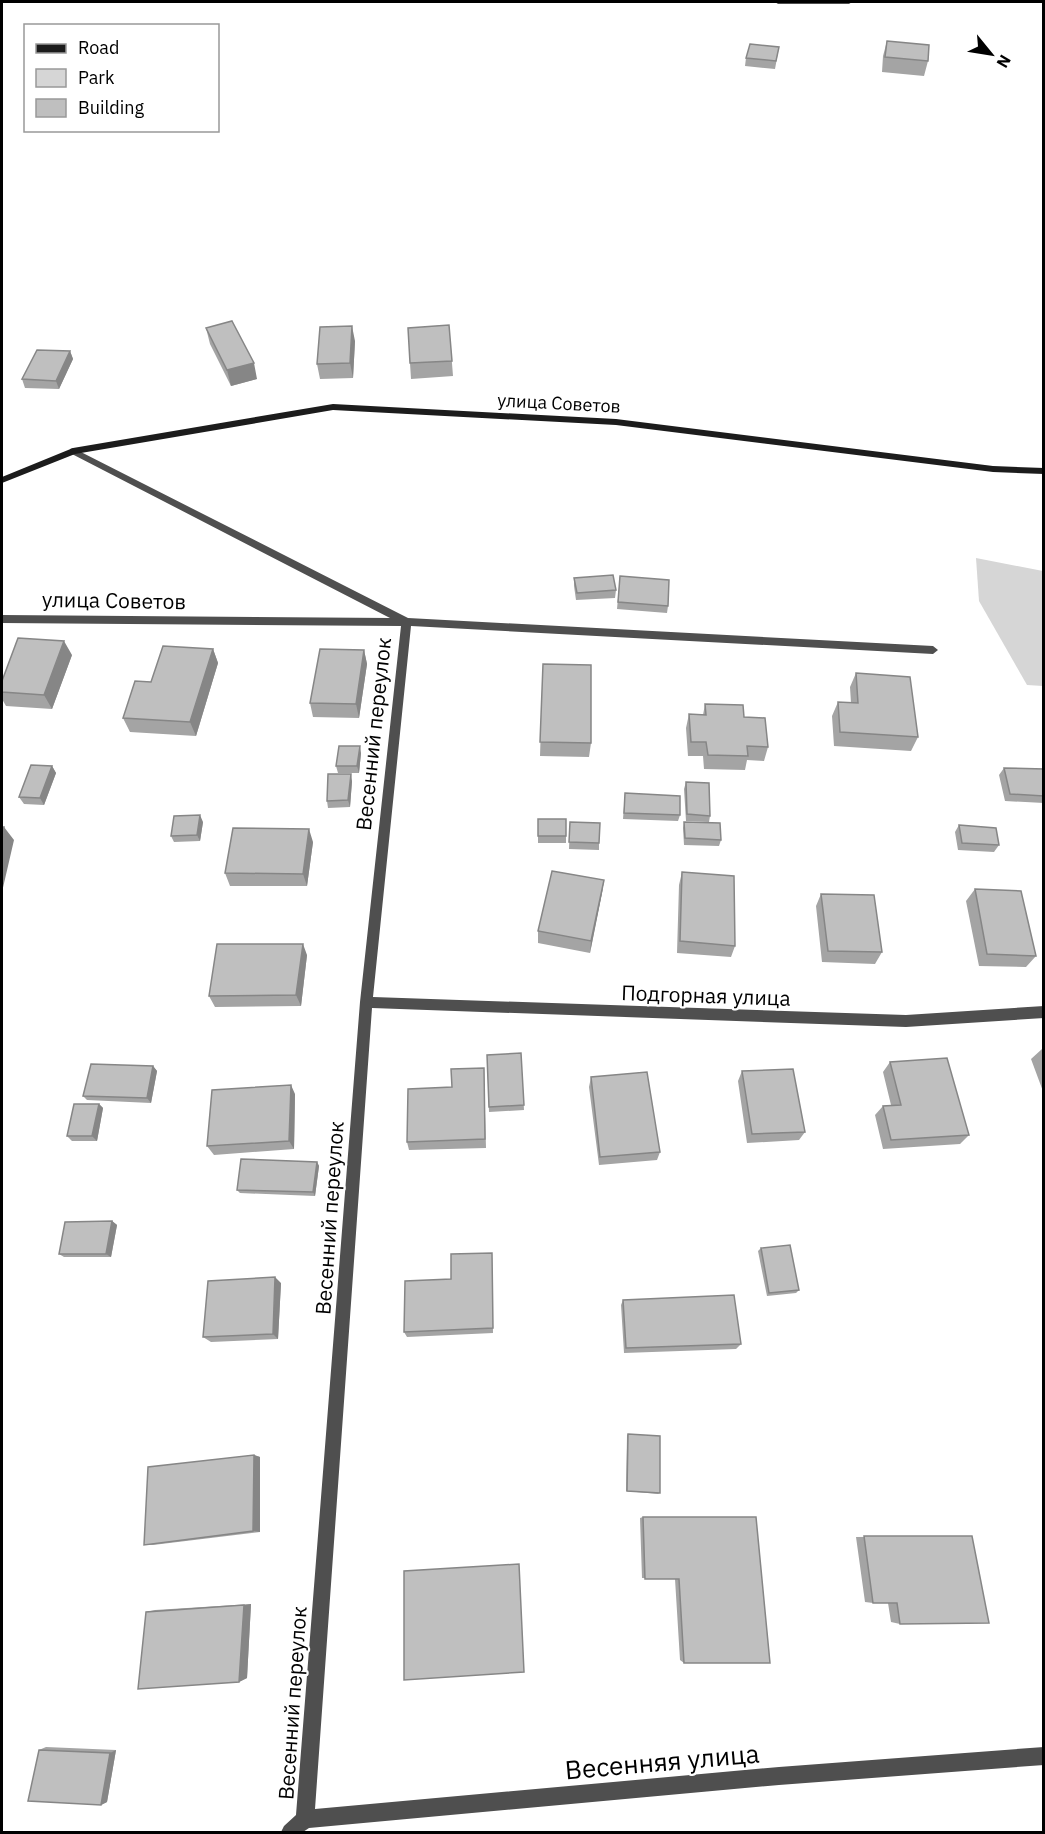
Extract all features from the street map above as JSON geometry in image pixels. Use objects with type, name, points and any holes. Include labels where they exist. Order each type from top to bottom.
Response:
[{"type":"main road","name":"улица Советов","points":[[2,480],[73,451],[333,407],[616,422],[993,469],[1044,471]]},
{"type":"street","points":[[778,2],[849,2]]},
{"type":"street","name":"улица Советов","points":[[73,451],[406,622]]},
{"type":"street","name":"улица Советов","points":[[2,619],[406,622],[933,650]]},
{"type":"street","name":"Весенний переулок","points":[[304,1819],[366,1002],[406,622]]},
{"type":"street","name":"Подгорная улица","points":[[366,1002],[906,1022],[1044,1012]]},
{"type":"street","name":"Весенняя улица","points":[[304,1819],[779,1776],[1044,1756]]},
{"type":"street","points":[[290,1833],[304,1819]]},
{"type":"green space","points":[[976,558],[1043,571],[1043,686],[1027,685],[979,601]]},
{"type":"building","points":[[887,41],[929,45],[928,61],[885,57]]},
{"type":"building","points":[[750,44],[779,47],[776,61],[746,58]]},
{"type":"building","points":[[232,321],[254,363],[227,370],[206,328]]},
{"type":"building","points":[[449,325],[452,361],[410,363],[408,328]]},
{"type":"building","points":[[352,326],[350,363],[317,364],[320,327]]},
{"type":"building","points":[[37,350],[70,351],[56,381],[22,379]]},
{"type":"building","points":[[613,575],[616,590],[577,593],[574,578]]},
{"type":"building","points":[[620,576],[669,580],[668,606],[618,602]]},
{"type":"building","points":[[18,638],[64,641],[44,695],[2,692],[2,681]]},
{"type":"building","points":[[163,646],[213,649],[190,722],[123,718],[135,681],[151,682]]},
{"type":"building","points":[[320,649],[364,650],[356,704],[310,703]]},
{"type":"building","points":[[543,664],[591,665],[591,743],[540,742]]},
{"type":"building","points":[[856,673],[910,677],[918,737],[840,732],[838,702],[858,703]]},
{"type":"building","points":[[705,704],[743,705],[744,717],[765,718],[768,747],[747,746],[748,756],[708,755],[706,742],[691,742],[689,714],[706,715]]},
{"type":"building","points":[[339,746],[360,746],[357,766],[336,766]]},
{"type":"building","points":[[31,765],[52,766],[40,798],[19,797]]},
{"type":"building","points":[[1004,768],[1044,769],[1044,796],[1010,794]]},
{"type":"building","points":[[328,774],[351,774],[348,800],[327,801]]},
{"type":"building","points":[[686,782],[709,783],[710,816],[687,814]]},
{"type":"building","points":[[625,793],[680,796],[680,815],[624,813]]},
{"type":"building","points":[[200,815],[197,835],[171,836],[174,816]]},
{"type":"building","points":[[538,819],[566,819],[566,836],[538,836]]},
{"type":"building","points":[[570,822],[600,823],[599,843],[569,842]]},
{"type":"building","points":[[684,822],[720,823],[721,840],[685,838]]},
{"type":"building","points":[[959,825],[996,828],[999,845],[962,843]]},
{"type":"building","points":[[233,828],[309,829],[303,874],[225,873]]},
{"type":"building","points":[[552,871],[604,880],[591,941],[538,931]]},
{"type":"building","points":[[682,872],[734,876],[735,946],[680,941]]},
{"type":"building","points":[[975,889],[1021,891],[1036,956],[987,954]]},
{"type":"building","points":[[821,894],[874,895],[882,952],[828,951]]},
{"type":"building","points":[[217,944],[303,944],[296,995],[209,996]]},
{"type":"building","points":[[521,1053],[524,1105],[489,1107],[487,1055]]},
{"type":"building","points":[[947,1058],[969,1135],[891,1140],[883,1106],[901,1105],[890,1062]]},
{"type":"building","points":[[91,1064],[153,1066],[147,1098],[83,1096]]},
{"type":"building","points":[[484,1068],[485,1139],[407,1142],[408,1089],[452,1087],[451,1069]]},
{"type":"building","points":[[793,1069],[805,1132],[752,1134],[742,1071]]},
{"type":"building","points":[[647,1072],[660,1152],[600,1157],[591,1077]]},
{"type":"building","points":[[291,1085],[289,1141],[207,1146],[212,1090]]},
{"type":"building","points":[[74,1104],[99,1104],[92,1136],[67,1136]]},
{"type":"building","points":[[241,1159],[317,1162],[313,1192],[237,1190]]},
{"type":"building","points":[[112,1221],[106,1254],[59,1254],[65,1222]]},
{"type":"building","points":[[790,1245],[799,1290],[769,1293],[761,1248]]},
{"type":"building","points":[[492,1253],[493,1328],[404,1332],[405,1281],[451,1279],[451,1254]]},
{"type":"building","points":[[275,1277],[273,1334],[203,1337],[208,1281]]},
{"type":"building","points":[[734,1295],[741,1344],[626,1348],[623,1300]]},
{"type":"building","points":[[628,1434],[660,1436],[660,1493],[627,1491]]},
{"type":"building","points":[[254,1455],[253,1531],[144,1545],[148,1467]]},
{"type":"building","points":[[643,1517],[756,1517],[770,1663],[684,1663],[679,1579],[645,1579]]},
{"type":"building","points":[[864,1536],[972,1536],[989,1623],[900,1624],[897,1603],[873,1603]]},
{"type":"building","points":[[519,1564],[524,1672],[404,1680],[404,1571]]},
{"type":"building","points":[[244,1605],[239,1682],[138,1689],[146,1612]]},
{"type":"building","points":[[39,1750],[110,1753],[101,1805],[28,1801]]}]
